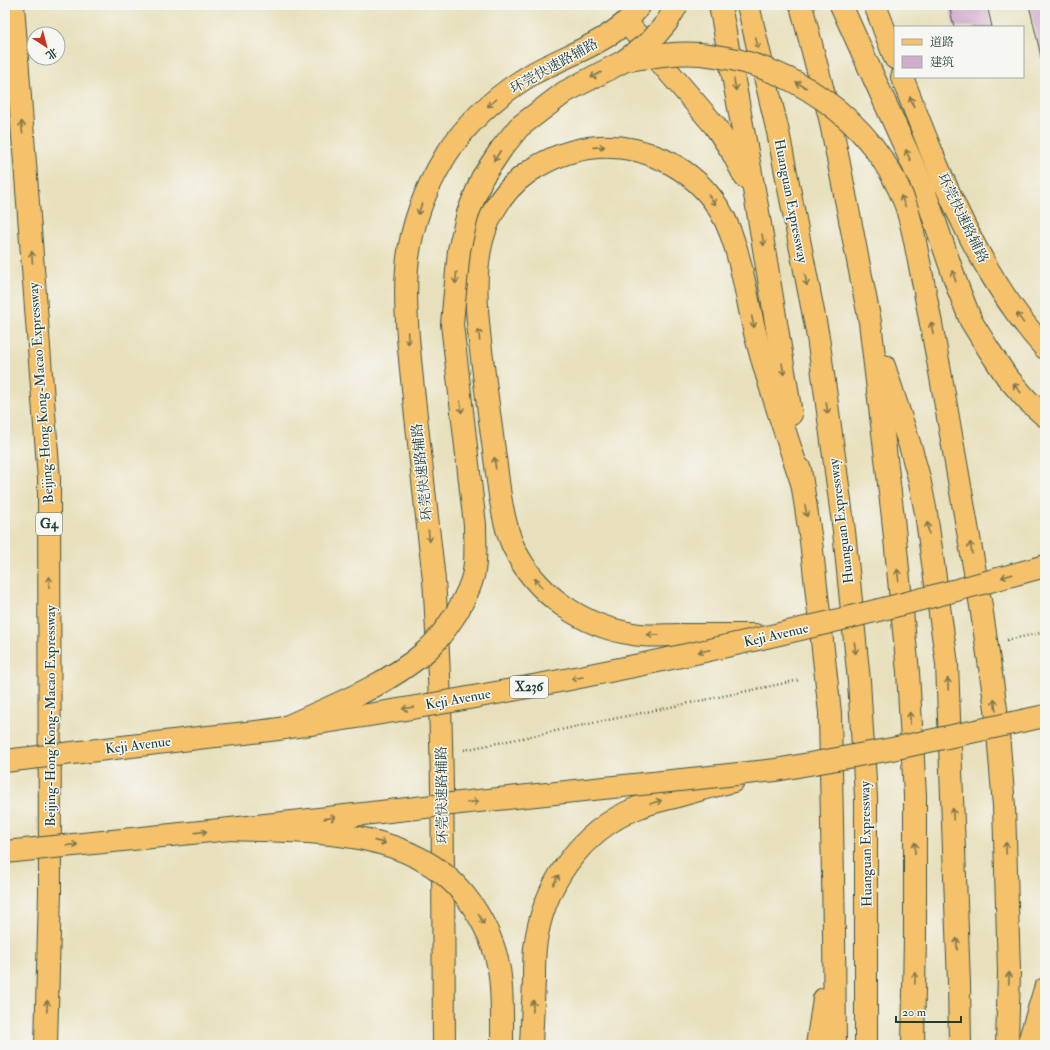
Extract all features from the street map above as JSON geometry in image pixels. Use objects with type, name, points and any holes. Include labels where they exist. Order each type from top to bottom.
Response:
[{"type":"main road","name":"Beijing-Hong Kong-Macao Expressway","points":[[13,5],[49,479],[50,892],[46,1045]]},
{"type":"main road","name":"环莞快速路辅路","points":[[444,1045],[442,755],[435,593],[409,350],[405,295],[407,265],[412,236],[420,207],[432,179],[465,129],[487,107],[510,88],[536,73],[601,41],[626,22],[640,5]]},
{"type":"main road","points":[[284,728],[394,675],[426,652],[447,628],[466,598],[473,576],[475,525],[452,324],[459,250],[468,213],[482,178],[502,148],[520,127],[565,92],[624,61],[651,41],[667,22],[677,5]]},
{"type":"main road","points":[[720,5],[757,206],[811,541],[830,713],[835,1045]]},
{"type":"main road","name":"Huanguan Expressway","points":[[748,5],[778,132],[818,337],[844,531],[859,682],[866,798],[866,1045]]},
{"type":"main road","points":[[801,5],[830,118],[870,322],[893,518],[908,672],[915,795],[916,936],[913,1045]]},
{"type":"main road","points":[[842,5],[923,187],[971,321],[1007,376],[1028,401],[1045,416]]},
{"type":"main road","points":[[875,5],[894,55]]},
{"type":"main road","points":[[626,22],[715,126],[738,162],[757,206]]},
{"type":"main road","points":[[624,61],[662,54],[700,54],[738,60],[774,71],[802,85],[839,111],[866,138],[888,169],[904,203],[916,246],[939,366],[981,606],[996,709],[1004,806],[1009,971],[1007,1045]]},
{"type":"main road","name":"环莞快速路辅路","points":[[902,78],[953,202],[975,247],[1003,294],[1028,329],[1045,348]]},
{"type":"main road","points":[[776,635],[635,634],[609,629],[585,620],[563,606],[543,589],[526,569],[513,546],[504,522],[500,496],[477,318],[476,277],[484,232],[492,212],[505,193],[521,177],[539,165],[561,154],[583,148],[608,147],[632,149],[656,156],[678,167],[697,182],[713,200],[726,221],[735,244],[756,336],[767,376],[802,483]]},
{"type":"main road","points":[[870,322],[919,478],[926,514],[947,664],[960,1045]]},
{"type":"main road","name":"Keji Avenue","points":[[5,761],[284,728],[594,675],[776,635],[898,605],[1045,566]]},
{"type":"main road","points":[[5,852],[776,770],[892,750],[1045,716]]},
{"type":"main road","points":[[531,1045],[535,949],[539,925],[545,903],[554,883],[566,863],[581,846],[604,826],[637,808],[715,785],[776,770]]},
{"type":"main road","points":[[230,829],[319,833],[368,840],[387,844],[406,851],[440,870],[468,898],[479,914],[495,950],[501,989],[502,1045]]},
{"type":"main road","points":[[817,1045],[834,933]]},
{"type":"main road","points":[[1028,1045],[1045,989]]},
{"type":"path","points":[[1001,642],[1045,632]]},
{"type":"path","points":[[442,755],[800,680]]},
{"type":"building","points":[[949,5],[987,5],[992,26],[954,26]]},
{"type":"building","points":[[1029,5],[1045,5],[1045,69],[1044,69]]}]
